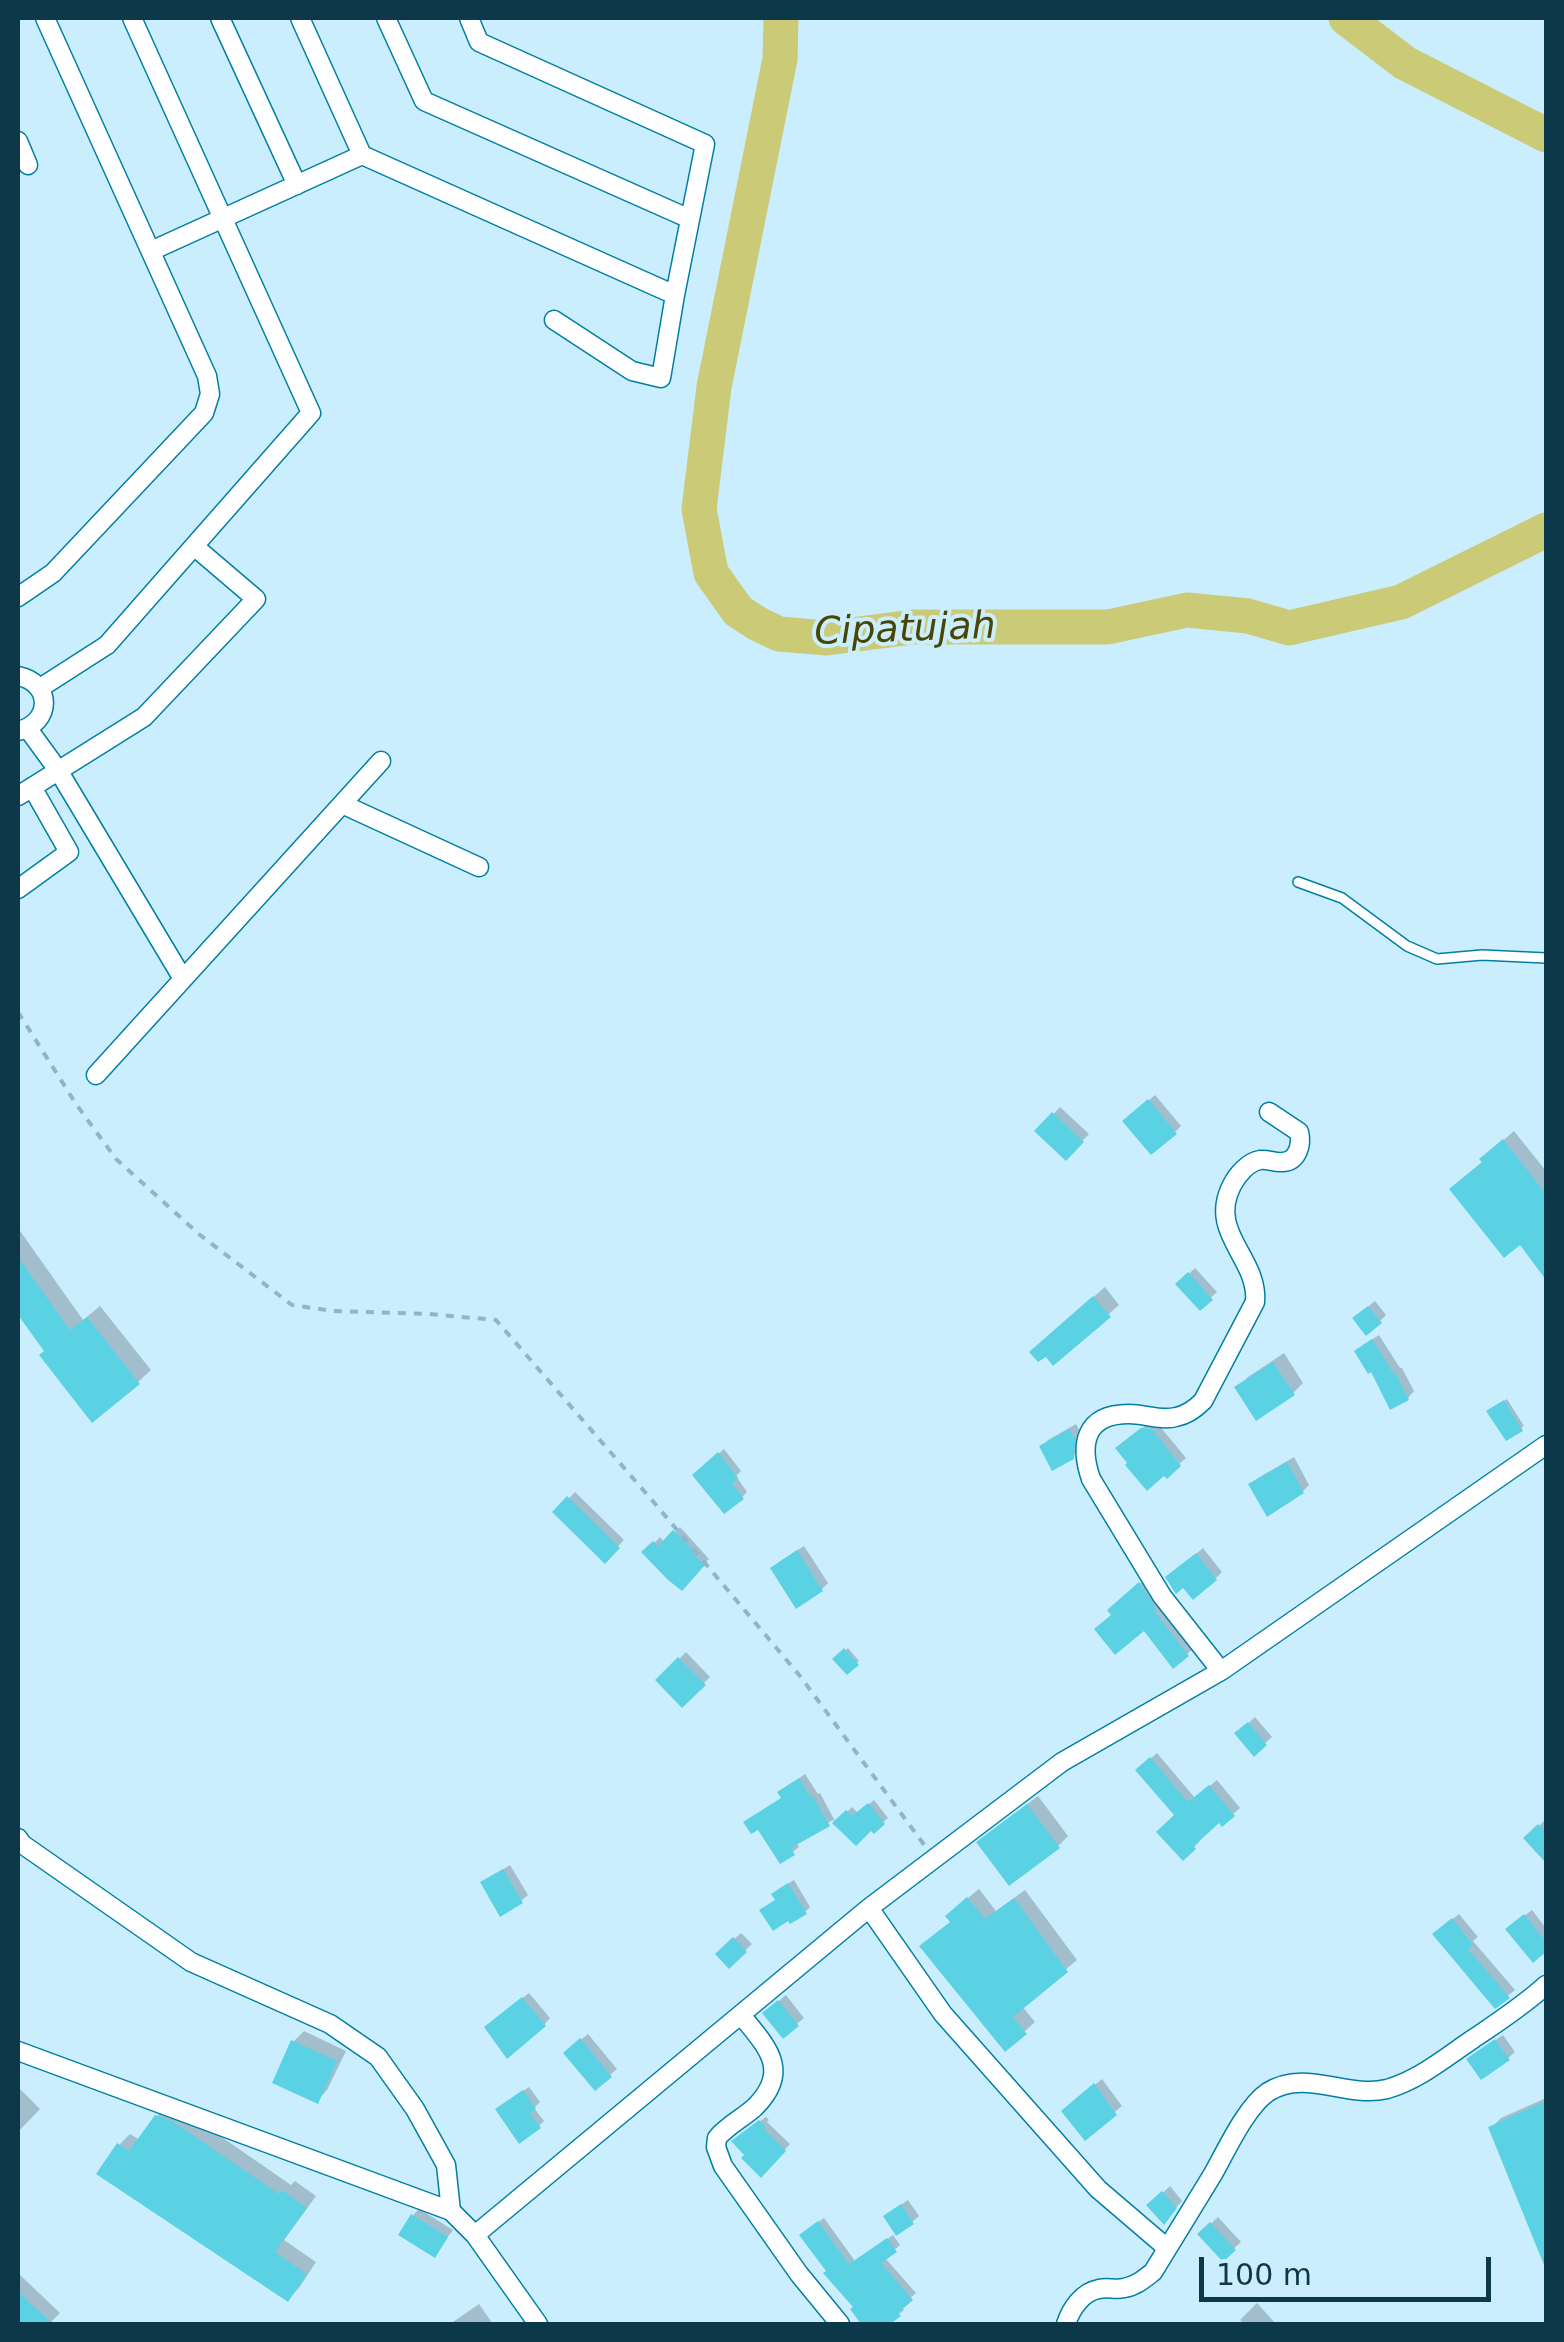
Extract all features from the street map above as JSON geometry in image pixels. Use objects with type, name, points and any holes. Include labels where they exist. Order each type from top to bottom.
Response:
[{"type":"street","points":[[18,598],[53,573],[204,413],[210,394],[207,376],[45,18]]},
{"type":"street","points":[[40,688],[107,645],[311,413],[132,18]]},
{"type":"street","points":[[220,18],[296,184]]},
{"type":"street","points":[[300,18],[362,155],[675,295]]},
{"type":"street","points":[[386,18],[424,101],[690,218]]},
{"type":"street","points":[[469,18],[480,42],[706,144],[661,378],[632,371],[554,320]]},
{"type":"street","points":[[18,142],[28,165]]},
{"type":"street","points":[[151,251],[362,155]]},
{"type":"street","points":[[18,889],[69,852],[25,791],[144,717],[256,600],[195,547]]},
{"type":"street","points":[[18,676],[29,678],[40,688],[44,708],[36,723],[23,730],[58,770],[183,979]]},
{"type":"street","points":[[96,1074],[381,760]]},
{"type":"street","points":[[342,804],[479,867]]},
{"type":"street","points":[[1221,1671],[1162,1596],[1091,1479],[1084,1460],[1085,1440],[1098,1422],[1114,1415],[1173,1418],[1192,1412],[1203,1402],[1255,1302],[1251,1274],[1232,1241],[1226,1221],[1228,1196],[1234,1181],[1253,1162],[1284,1162],[1295,1156],[1300,1147],[1299,1132],[1269,1112]]},
{"type":"street","points":[[475,2234],[933,1857],[1062,1762],[1221,1671],[1546,1445]]},
{"type":"street","points":[[18,1838],[191,1962],[330,2024],[378,2057],[415,2109],[446,2165],[451,2211]]},
{"type":"street","points":[[868,1908],[942,2014],[1098,2188],[1167,2248]]},
{"type":"street","points":[[1066,2324],[1082,2298],[1098,2289],[1122,2289],[1140,2283],[1154,2272],[1244,2120],[1263,2095],[1295,2082],[1353,2090],[1388,2088],[1427,2071],[1546,1985]]},
{"type":"street","points":[[741,2015],[771,2053],[774,2074],[756,2106],[717,2138],[722,2166],[840,2324]]},
{"type":"street","points":[[18,2051],[451,2211],[475,2234],[538,2324]]},
{"type":"lane","points":[[1298,882],[1342,898],[1407,946],[1436,958],[1546,958]]},
{"type":"path","points":[[18,1012],[116,1159],[200,1235],[292,1306],[333,1312],[496,1320],[800,1676],[933,1857]]},
{"type":"building","points":[[1148,1099],[1177,1134],[1151,1155],[1122,1121]]},
{"type":"building","points":[[1052,1112],[1084,1142],[1066,1161],[1034,1131]]},
{"type":"building","points":[[1503,1139],[1546,1194],[1546,1280],[1520,1245],[1504,1258],[1449,1189]]},
{"type":"building","points":[[18,1257],[70,1330],[87,1317],[140,1384],[92,1423],[39,1355],[44,1351],[18,1315]]},
{"type":"building","points":[[1188,1272],[1213,1300],[1200,1311],[1175,1284]]},
{"type":"building","points":[[1093,1296],[1111,1317],[1053,1366],[1046,1357],[1038,1362],[1029,1352]]},
{"type":"building","points":[[1368,1306],[1382,1323],[1366,1336],[1352,1318]]},
{"type":"building","points":[[1372,1339],[1409,1400],[1390,1410],[1371,1372],[1368,1374],[1354,1351]]},
{"type":"building","points":[[1273,1362],[1295,1395],[1256,1421],[1234,1387]]},
{"type":"building","points":[[1504,1400],[1523,1431],[1506,1441],[1486,1411]]},
{"type":"building","points":[[1141,1428],[1152,1429],[1181,1466],[1147,1491],[1115,1448]]},
{"type":"building","points":[[1069,1429],[1075,1438],[1074,1459],[1052,1471],[1039,1446]]},
{"type":"building","points":[[718,1452],[738,1478],[732,1483],[744,1499],[724,1514],[692,1475]]},
{"type":"building","points":[[1287,1462],[1304,1493],[1267,1517],[1248,1484]]},
{"type":"building","points":[[567,1496],[620,1548],[605,1564],[552,1512]]},
{"type":"building","points":[[673,1530],[705,1565],[682,1591],[641,1552],[653,1541],[658,1546]]},
{"type":"building","points":[[797,1550],[823,1591],[796,1609],[770,1568]]},
{"type":"building","points":[[1196,1553],[1217,1580],[1193,1600],[1183,1588],[1176,1594],[1165,1577]]},
{"type":"building","points":[[1139,1582],[1154,1611],[1189,1656],[1173,1669],[1144,1631],[1115,1655],[1094,1629],[1111,1615],[1107,1610]]},
{"type":"building","points":[[844,1648],[859,1665],[847,1675],[832,1659]]},
{"type":"building","points":[[678,1657],[706,1685],[682,1708],[655,1680]]},
{"type":"building","points":[[1248,1722],[1267,1745],[1254,1757],[1234,1733]]},
{"type":"building","points":[[1150,1757],[1188,1802],[1209,1785],[1235,1816],[1222,1827],[1219,1823],[1183,1861],[1156,1832],[1174,1815],[1135,1770]]},
{"type":"building","points":[[799,1778],[830,1826],[791,1848],[795,1855],[780,1864],[758,1830],[751,1834],[743,1822],[781,1798],[777,1792]]},
{"type":"building","points":[[868,1803],[885,1824],[856,1846],[832,1823],[846,1810],[852,1816]]},
{"type":"building","points":[[1027,1804],[1060,1848],[1009,1886],[976,1842]]},
{"type":"building","points":[[1538,1824],[1546,1832],[1546,1863],[1523,1838]]},
{"type":"building","points":[[503,1869],[523,1903],[500,1917],[480,1882]]},
{"type":"building","points":[[788,1883],[807,1914],[773,1931],[759,1910],[775,1900],[771,1894]]},
{"type":"building","points":[[967,1897],[985,1919],[1014,1898],[1068,1972],[1013,2017],[1027,2034],[1005,2052],[919,1946],[950,1922],[945,1916]]},
{"type":"building","points":[[1524,1914],[1546,1942],[1546,1952],[1533,1963],[1505,1929]]},
{"type":"building","points":[[1452,1918],[1473,1945],[1468,1949],[1510,1998],[1495,2009],[1432,1934]]},
{"type":"building","points":[[733,1937],[747,1952],[729,1969],[715,1954]]},
{"type":"building","points":[[522,1997],[546,2026],[507,2059],[484,2027]]},
{"type":"building","points":[[778,2000],[799,2026],[783,2039],[762,2013]]},
{"type":"building","points":[[580,2038],[612,2077],[595,2091],[563,2053]]},
{"type":"building","points":[[1495,2039],[1510,2060],[1481,2080],[1466,2059]]},
{"type":"building","points":[[291,2040],[337,2061],[318,2104],[272,2083]]},
{"type":"building","points":[[1094,2083],[1117,2115],[1085,2141],[1061,2111]]},
{"type":"building","points":[[523,2090],[536,2109],[530,2114],[541,2128],[519,2144],[495,2109]]},
{"type":"building","points":[[1546,2101],[1546,2270],[1488,2127]]},
{"type":"building","points":[[155,2115],[172,2121],[279,2194],[282,2190],[307,2208],[275,2252],[307,2274],[288,2302],[96,2174],[117,2143],[129,2151]]},
{"type":"building","points":[[759,2120],[786,2151],[761,2178],[731,2141]]},
{"type":"building","points":[[1162,2191],[1177,2208],[1164,2225],[1146,2205]]},
{"type":"building","points":[[901,2204],[914,2224],[896,2236],[883,2216]]},
{"type":"building","points":[[411,2214],[448,2237],[435,2258],[398,2235]]},
{"type":"building","points":[[818,2221],[849,2264],[887,2238],[897,2252],[881,2263],[913,2300],[898,2313],[901,2316],[890,2324],[861,2324],[850,2309],[853,2307],[823,2273],[826,2271],[799,2235]]},
{"type":"building","points":[[1210,2222],[1236,2250],[1223,2262],[1197,2234]]},
{"type":"building","points":[[18,2292],[53,2324],[18,2324]]},
{"type":"waterway","name":"Cipatujah","points":[[781,18],[780,59],[714,387],[699,509],[711,573],[738,611],[779,634],[827,638],[913,627],[1108,627],[1187,610],[1248,616],[1289,628],[1401,602],[1546,530]]},
{"type":"waterway","name":"Cipatujah","points":[[1346,18],[1405,63],[1546,135]]}]
